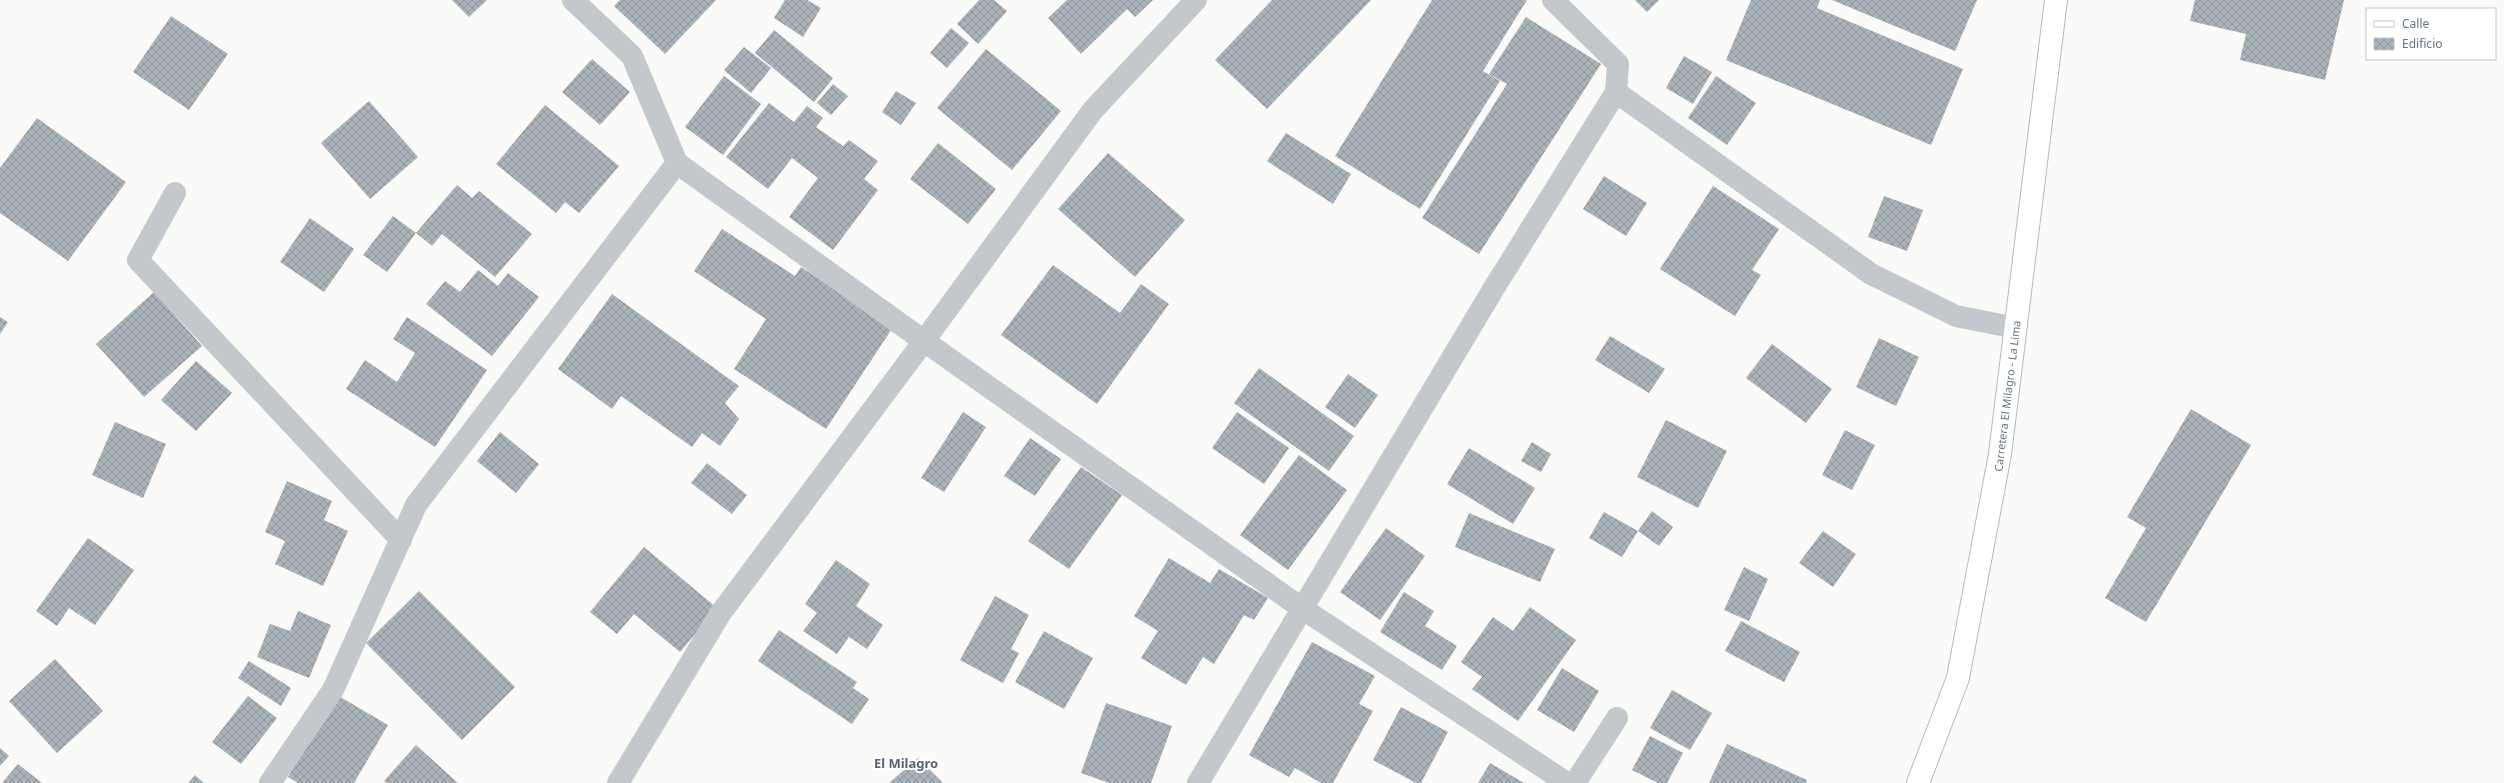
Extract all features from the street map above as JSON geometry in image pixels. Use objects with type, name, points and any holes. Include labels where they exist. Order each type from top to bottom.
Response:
[{"type":"main road","name":"Carretera El Milagro - La Lima","points":[[1918,783],[1958,678],[2000,454],[2056,0]]},
{"type":"street","points":[[573,0],[632,56],[677,163],[924,341],[1303,609],[1567,783]]},
{"type":"street","points":[[618,783],[720,614],[924,341],[1093,110],[1196,0]]},
{"type":"street","points":[[1198,783],[1494,288],[1616,92],[1618,64],[1553,0]]},
{"type":"street","points":[[1616,92],[1871,274],[1956,316],[2016,328]]},
{"type":"street","points":[[270,783],[334,690],[416,505],[677,163]]},
{"type":"street","points":[[175,194],[138,260],[401,540]]},
{"type":"street","points":[[1575,783],[1617,718]]},
{"type":"building","points":[[452,0],[487,0],[469,17]]},
{"type":"building","points":[[620,0],[716,0],[665,54],[614,6]]},
{"type":"building","points":[[785,0],[807,0],[821,8],[803,37],[774,18]]},
{"type":"building","points":[[979,0],[994,0],[1007,11],[978,44],[957,24]]},
{"type":"building","points":[[1067,0],[1153,0],[1135,17],[1127,9],[1081,54],[1048,18]]},
{"type":"building","points":[[1272,0],[1371,0],[1267,109],[1215,60]]},
{"type":"building","points":[[1432,0],[1527,0],[1483,71],[1500,81],[1420,209],[1335,156]]},
{"type":"building","points":[[1635,0],[1659,0],[1647,12]]},
{"type":"building","points":[[1751,0],[1820,0],[1817,8],[1963,69],[1931,145],[1726,60]]},
{"type":"building","points":[[1832,0],[1977,0],[1955,51]]},
{"type":"building","points":[[2195,0],[2344,0],[2325,80],[2240,60],[2246,34],[2190,21]]},
{"type":"building","points":[[171,16],[228,54],[189,110],[133,72]]},
{"type":"building","points":[[1526,17],[1601,64],[1479,254],[1422,218],[1507,84],[1489,74]]},
{"type":"building","points":[[951,28],[969,43],[947,68],[930,53]]},
{"type":"building","points":[[774,30],[833,78],[814,102],[755,53]]},
{"type":"building","points":[[744,47],[771,68],[751,93],[724,70]]},
{"type":"building","points":[[986,49],[1061,111],[1012,170],[937,108]]},
{"type":"building","points":[[1684,56],[1712,72],[1693,104],[1666,88]]},
{"type":"building","points":[[592,59],[630,92],[600,125],[562,92]]},
{"type":"building","points":[[724,76],[761,104],[723,155],[685,127]]},
{"type":"building","points":[[1716,76],[1756,103],[1727,145],[1688,118]]},
{"type":"building","points":[[833,84],[848,96],[831,115],[817,103]]},
{"type":"building","points":[[896,91],[916,103],[901,125],[882,112]]},
{"type":"building","points":[[369,101],[418,157],[370,199],[321,143]]},
{"type":"building","points":[[769,103],[794,122],[807,106],[823,118],[816,127],[843,146],[849,140],[878,161],[864,179],[878,190],[833,250],[789,217],[818,178],[792,158],[768,189],[726,157]]},
{"type":"building","points":[[545,105],[619,166],[579,213],[565,202],[556,213],[496,164]]},
{"type":"building","points":[[37,118],[126,182],[68,261],[0,213],[0,168]]},
{"type":"building","points":[[1286,133],[1351,174],[1333,204],[1267,161]]},
{"type":"building","points":[[938,143],[996,189],[968,224],[910,179]]},
{"type":"building","points":[[1108,153],[1185,220],[1135,277],[1058,209]]},
{"type":"building","points":[[1604,176],[1647,203],[1626,236],[1583,209]]},
{"type":"building","points":[[457,185],[472,198],[479,191],[532,234],[495,277],[442,234],[432,246],[416,233]]},
{"type":"building","points":[[1713,186],[1779,229],[1752,270],[1761,275],[1735,316],[1660,269]]},
{"type":"building","points":[[1884,196],[1923,210],[1907,251],[1868,237]]},
{"type":"building","points":[[393,216],[416,233],[387,272],[363,255]]},
{"type":"building","points":[[310,218],[354,249],[324,292],[280,262]]},
{"type":"building","points":[[722,229],[795,276],[801,267],[893,327],[826,429],[734,369],[766,319],[694,271]]},
{"type":"building","points":[[1053,265],[1120,313],[1141,284],[1169,304],[1097,404],[1001,335]]},
{"type":"building","points":[[478,270],[498,286],[508,273],[539,297],[492,356],[426,304],[445,281],[460,292]]},
{"type":"building","points":[[154,292],[202,346],[144,397],[96,344]]},
{"type":"building","points":[[612,294],[739,386],[725,403],[739,419],[720,446],[702,433],[692,447],[621,396],[612,409],[558,369]]},
{"type":"building","points":[[0,317],[8,322],[0,334]]},
{"type":"building","points":[[407,317],[487,370],[435,447],[346,389],[365,360],[397,382],[415,353],[393,339]]},
{"type":"building","points":[[1610,336],[1665,369],[1649,393],[1595,360]]},
{"type":"building","points":[[1879,338],[1919,357],[1896,406],[1856,387]]},
{"type":"building","points":[[1772,344],[1832,389],[1806,423],[1746,378]]},
{"type":"building","points":[[196,361],[232,393],[196,431],[161,400]]},
{"type":"building","points":[[1259,368],[1354,436],[1329,471],[1234,403]]},
{"type":"building","points":[[1348,374],[1378,395],[1355,428],[1325,407]]},
{"type":"building","points":[[2191,409],[2251,445],[2146,622],[2105,598],[2146,528],[2127,517]]},
{"type":"building","points":[[963,412],[986,427],[944,492],[921,478]]},
{"type":"building","points":[[1237,412],[1289,448],[1264,484],[1212,448]]},
{"type":"building","points":[[1666,420],[1727,451],[1698,508],[1637,477]]},
{"type":"building","points":[[115,422],[166,444],[143,498],[92,475]]},
{"type":"building","points":[[1845,430],[1875,445],[1852,490],[1822,475]]},
{"type":"building","points":[[500,432],[539,464],[516,493],[477,461]]},
{"type":"building","points":[[1030,438],[1061,459],[1035,496],[1004,476]]},
{"type":"building","points":[[1532,442],[1551,454],[1541,472],[1521,461]]},
{"type":"building","points":[[1469,448],[1535,488],[1513,524],[1447,484]]},
{"type":"building","points":[[1299,455],[1347,490],[1288,570],[1240,535]]},
{"type":"building","points":[[707,463],[747,495],[732,514],[691,483]]},
{"type":"building","points":[[1081,467],[1122,495],[1069,569],[1028,541]]},
{"type":"building","points":[[287,481],[332,501],[324,520],[348,531],[323,586],[275,564],[285,541],[265,532]]},
{"type":"building","points":[[1652,511],[1673,527],[1659,546],[1638,531]]},
{"type":"building","points":[[1604,512],[1638,531],[1622,557],[1589,538]]},
{"type":"building","points":[[1469,513],[1555,549],[1540,582],[1455,547]]},
{"type":"building","points":[[1386,528],[1425,556],[1380,620],[1340,592]]},
{"type":"building","points":[[1823,531],[1856,554],[1833,587],[1799,563]]},
{"type":"building","points":[[88,538],[134,570],[95,625],[69,608],[57,626],[36,611]]},
{"type":"building","points":[[644,547],[717,608],[680,652],[634,614],[617,634],[590,612]]},
{"type":"building","points":[[1169,558],[1210,583],[1219,569],[1268,598],[1254,620],[1244,615],[1214,664],[1203,657],[1186,685],[1141,658],[1158,631],[1134,616]]},
{"type":"building","points":[[836,560],[870,584],[856,606],[883,625],[867,649],[849,637],[837,654],[803,631],[817,613],[805,604]]},
{"type":"building","points":[[1744,567],[1768,579],[1749,621],[1724,610]]},
{"type":"building","points":[[419,591],[515,687],[462,740],[366,643]]},
{"type":"building","points":[[1404,592],[1434,611],[1425,626],[1457,646],[1442,670],[1380,632]]},
{"type":"building","points":[[995,596],[1029,615],[1011,649],[1019,653],[1003,683],[960,660]]},
{"type":"building","points":[[1530,607],[1576,640],[1518,721],[1472,689],[1482,677],[1461,662],[1493,617],[1513,631]]},
{"type":"building","points":[[298,611],[331,625],[309,678],[257,657],[270,624],[290,631]]},
{"type":"building","points":[[1741,621],[1800,652],[1784,682],[1725,651]]},
{"type":"building","points":[[779,630],[857,682],[853,688],[869,699],[852,724],[758,661]]},
{"type":"building","points":[[1044,631],[1093,658],[1064,709],[1015,682]]},
{"type":"building","points":[[1312,642],[1375,676],[1359,704],[1373,711],[1333,783],[1321,783],[1295,768],[1289,777],[1249,755]]},
{"type":"building","points":[[55,659],[103,711],[57,753],[9,701]]},
{"type":"building","points":[[249,661],[291,688],[281,706],[238,678]]},
{"type":"building","points":[[1562,668],[1599,691],[1574,732],[1537,710]]},
{"type":"building","points":[[1672,690],[1712,713],[1690,750],[1650,728]]},
{"type":"building","points":[[337,695],[388,725],[354,783],[298,783],[288,777]]},
{"type":"building","points":[[248,696],[277,718],[241,764],[212,742]]},
{"type":"building","points":[[1106,703],[1172,726],[1151,783],[1109,783],[1081,773]]},
{"type":"building","points":[[1401,707],[1448,732],[1421,783],[1416,783],[1373,760]]},
{"type":"building","points":[[1650,736],[1683,753],[1667,783],[1658,783],[1632,770]]},
{"type":"building","points":[[1727,744],[1807,780],[1806,783],[1709,783]]},
{"type":"building","points":[[416,745],[458,783],[387,783],[384,781]]},
{"type":"building","points":[[0,748],[9,756],[0,766]]},
{"type":"building","points":[[918,758],[943,783],[889,783]]},
{"type":"building","points":[[1490,763],[1524,783],[1478,783]]},
{"type":"building","points":[[18,764],[42,783],[2,783]]},
{"type":"building","points":[[195,775],[204,783],[188,783]]},
{"type":"district","name":"El Milagro","points":[[906,763]]}]
